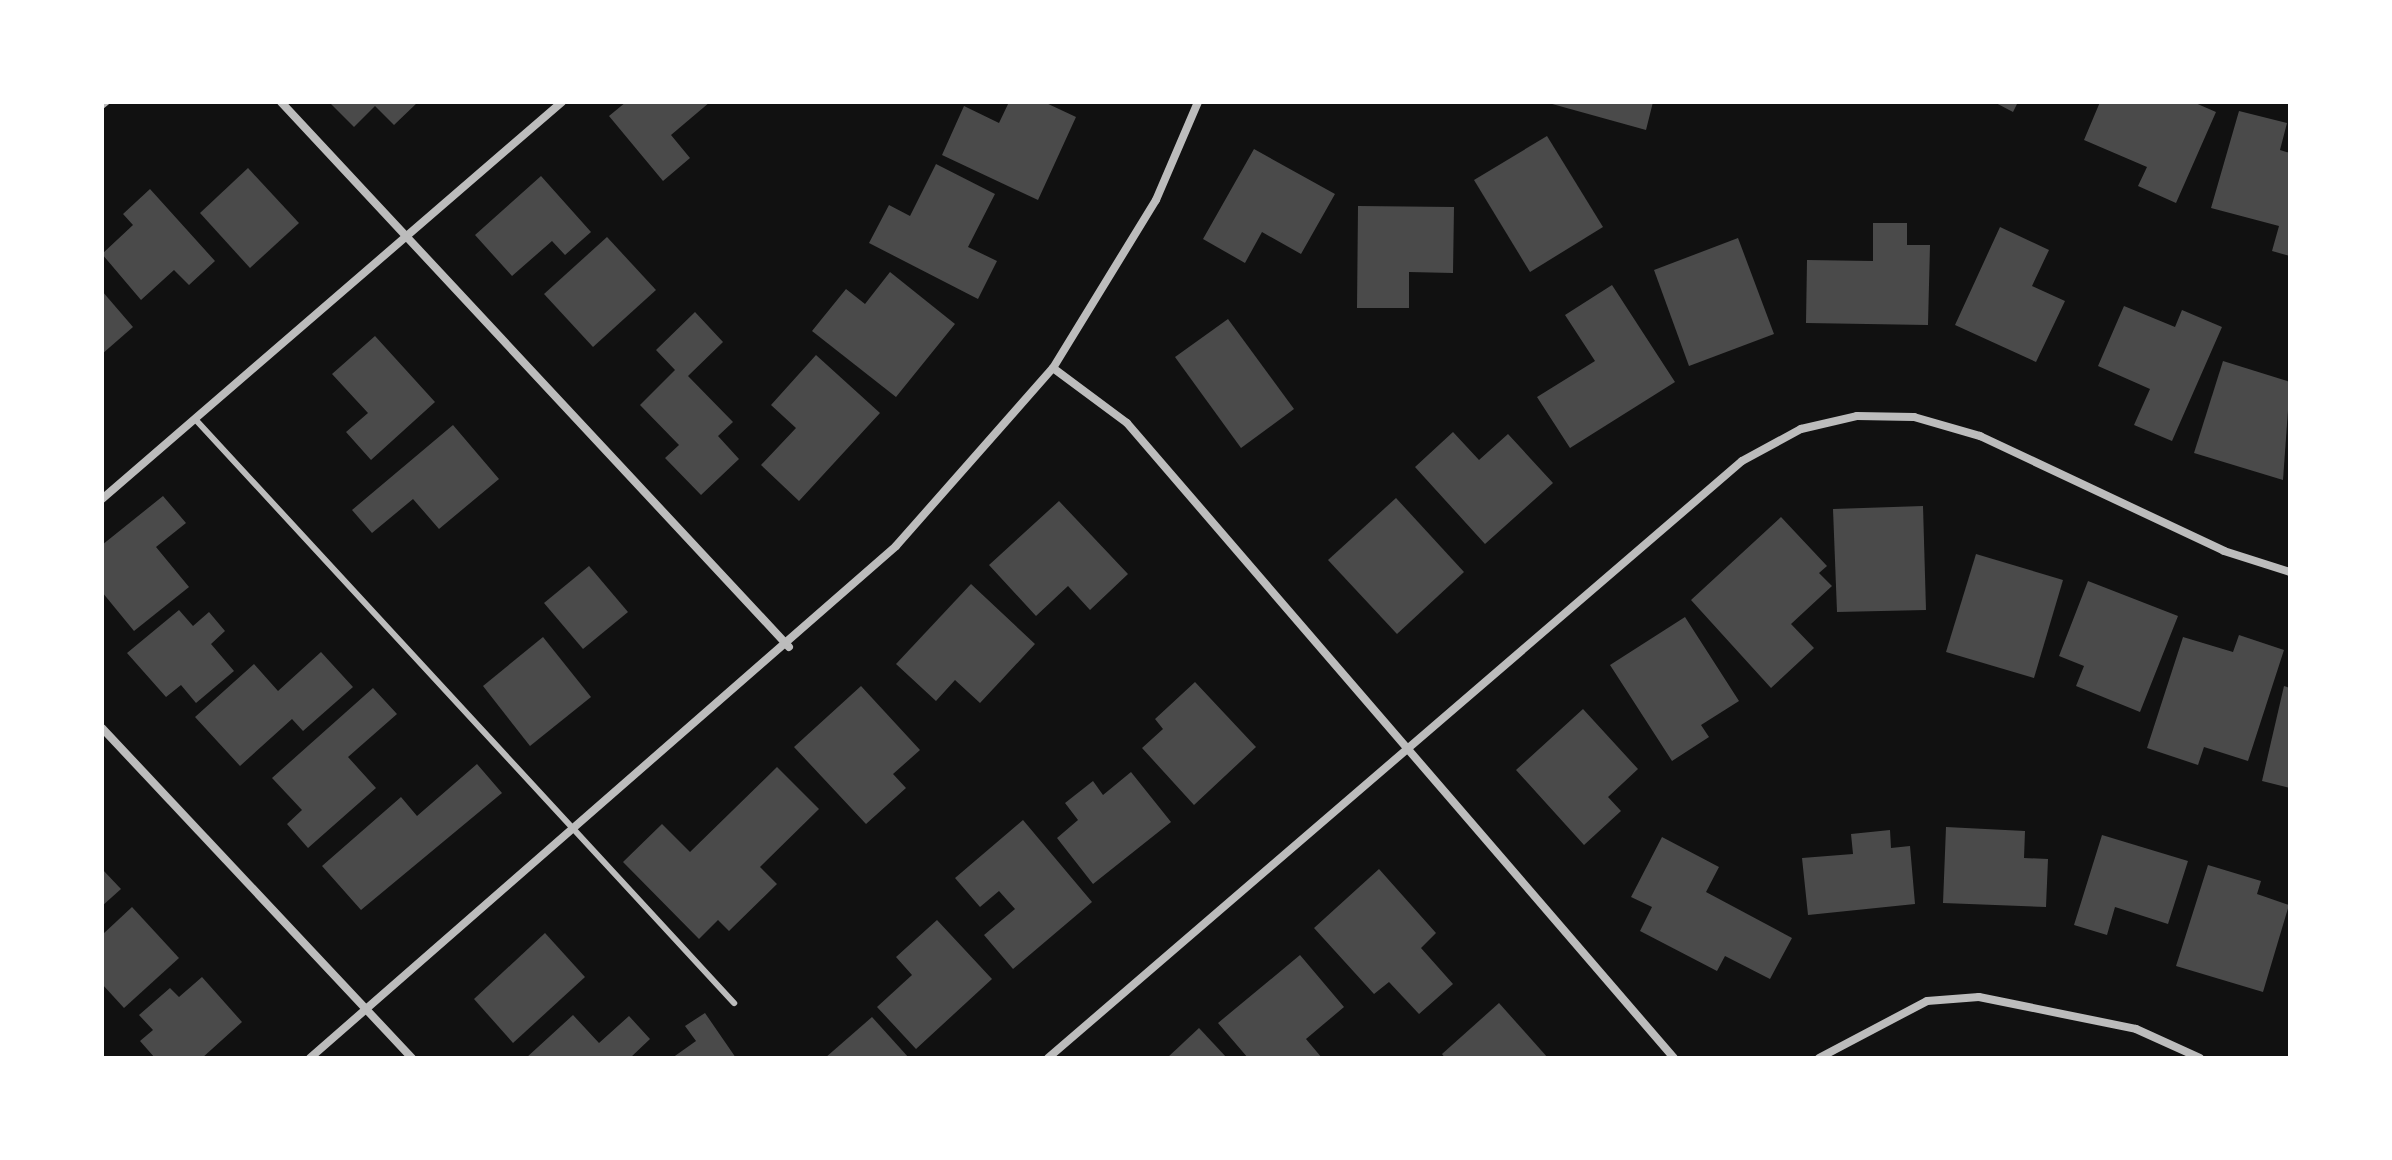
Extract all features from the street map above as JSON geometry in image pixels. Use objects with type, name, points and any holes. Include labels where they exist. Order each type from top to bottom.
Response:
[{"type":"street","points":[[281,102],[789,647]]},
{"type":"street","points":[[102,499],[562,102]]},
{"type":"street","points":[[310,1058],[789,647],[896,546],[1053,368],[1156,200],[1198,102]]},
{"type":"street","points":[[1053,368],[1127,423],[1674,1058]]},
{"type":"street","points":[[1048,1058],[1411,751],[1742,461],[1801,429],[1857,416],[1914,417],[1980,436],[2224,551],[2290,572]]},
{"type":"street","points":[[102,728],[412,1058]]},
{"type":"street","points":[[1819,1058],[1927,1001],[1979,997],[2136,1029],[2200,1058]]},
{"type":"lane","points":[[102,106],[107,102]]},
{"type":"lane","points":[[195,419],[573,833],[734,1003]]},
{"type":"building","points":[[329,102],[418,102],[394,125],[375,106],[354,127]]},
{"type":"building","points":[[626,102],[710,102],[671,135],[690,158],[663,181],[609,116]]},
{"type":"building","points":[[1009,102],[1044,102],[1076,117],[1038,200],[942,155],[964,106],[999,123]]},
{"type":"building","points":[[1545,102],[1653,102],[1646,130]]},
{"type":"building","points":[[1994,102],[2018,102],[2013,112]]},
{"type":"building","points":[[2100,102],[2193,102],[2216,112],[2176,203],[2138,186],[2147,167],[2084,140]]},
{"type":"building","points":[[2239,111],[2287,123],[2280,150],[2290,153],[2290,256],[2272,251],[2279,226],[2211,208]]},
{"type":"building","points":[[1547,136],[1603,227],[1530,272],[1474,180]]},
{"type":"building","points":[[1254,149],[1335,194],[1301,254],[1262,232],[1245,263],[1203,239]]},
{"type":"building","points":[[936,164],[995,194],[968,247],[997,261],[978,299],[869,243],[889,205],[910,216]]},
{"type":"building","points":[[248,168],[299,223],[250,268],[200,213]]},
{"type":"building","points":[[541,176],[591,232],[565,255],[552,241],[512,276],[475,235]]},
{"type":"building","points":[[150,189],[215,261],[189,285],[174,270],[141,300],[102,254],[133,225],[123,214]]},
{"type":"building","points":[[1358,206],[1454,207],[1453,273],[1409,272],[1409,308],[1357,308]]},
{"type":"building","points":[[1873,223],[1907,223],[1907,245],[1930,245],[1928,325],[1806,323],[1807,260],[1873,261]]},
{"type":"building","points":[[2000,227],[2049,250],[2032,286],[2065,301],[2036,362],[1955,325]]},
{"type":"building","points":[[607,237],[656,290],[593,347],[544,294]]},
{"type":"building","points":[[1738,238],[1774,334],[1689,366],[1654,270]]},
{"type":"building","points":[[890,272],[955,324],[896,397],[812,331],[846,289],[865,304]]},
{"type":"building","points":[[1612,285],[1675,382],[1570,448],[1537,397],[1595,361],[1565,315]]},
{"type":"building","points":[[102,291],[133,327],[102,354]]},
{"type":"building","points":[[2124,306],[2175,327],[2182,310],[2222,327],[2172,441],[2134,425],[2150,389],[2098,366]]},
{"type":"building","points":[[695,312],[723,342],[688,376],[733,422],[718,436],[739,459],[701,495],[665,458],[679,445],[640,405],[675,370],[656,350]]},
{"type":"building","points":[[1228,319],[1294,409],[1241,448],[1175,357]]},
{"type":"building","points":[[375,336],[435,402],[371,460],[346,432],[368,413],[332,374]]},
{"type":"building","points":[[816,355],[880,413],[799,501],[761,465],[796,428],[771,405]]},
{"type":"building","points":[[2223,361],[2290,382],[2283,480],[2194,453]]},
{"type":"building","points":[[453,425],[499,479],[439,529],[413,499],[372,533],[352,510]]},
{"type":"building","points":[[1453,432],[1479,460],[1508,434],[1553,483],[1485,544],[1415,467]]},
{"type":"building","points":[[163,496],[186,523],[156,547],[189,587],[134,631],[102,592],[102,545]]},
{"type":"building","points":[[1396,498],[1464,572],[1397,634],[1328,560]]},
{"type":"building","points":[[1059,501],[1128,574],[1090,610],[1068,586],[1036,616],[989,565]]},
{"type":"building","points":[[1923,506],[1926,610],[1837,612],[1833,509]]},
{"type":"building","points":[[1781,517],[1827,566],[1819,573],[1832,586],[1791,624],[1814,648],[1771,688],[1691,600]]},
{"type":"building","points":[[1976,554],[2063,580],[2034,678],[1946,652]]},
{"type":"building","points":[[589,566],[628,612],[583,649],[544,603]]},
{"type":"building","points":[[2088,581],[2178,616],[2140,712],[2076,686],[2084,666],[2059,656]]},
{"type":"building","points":[[971,584],[1035,644],[980,703],[955,680],[936,701],[896,664]]},
{"type":"building","points":[[179,610],[193,626],[209,612],[225,631],[211,644],[234,671],[196,703],[181,685],[166,697],[127,653]]},
{"type":"building","points":[[1685,617],[1739,701],[1701,725],[1709,737],[1672,761],[1610,665]]},
{"type":"building","points":[[2239,635],[2284,650],[2248,761],[2204,747],[2198,765],[2147,748],[2183,637],[2233,652]]},
{"type":"building","points":[[543,637],[591,697],[530,746],[483,686]]},
{"type":"building","points":[[321,652],[353,687],[303,731],[292,719],[240,766],[195,717],[254,664],[278,691]]},
{"type":"building","points":[[1195,682],[1256,747],[1194,805],[1142,748],[1163,729],[1155,719]]},
{"type":"building","points":[[861,686],[920,750],[893,774],[906,788],[866,824],[794,747]]},
{"type":"building","points":[[2284,686],[2290,688],[2290,788],[2262,781]]},
{"type":"building","points":[[373,688],[397,714],[348,757],[376,788],[308,848],[287,824],[302,810],[272,778]]},
{"type":"building","points":[[1583,709],[1638,769],[1608,797],[1621,811],[1584,845],[1516,770]]},
{"type":"building","points":[[477,764],[502,793],[361,910],[322,866],[401,797],[417,816]]},
{"type":"building","points":[[777,767],[819,809],[760,867],[777,884],[729,931],[718,920],[699,939],[623,862],[662,824],[690,852]]},
{"type":"building","points":[[1131,772],[1171,822],[1093,884],[1057,838],[1078,820],[1065,803],[1093,781],[1103,795]]},
{"type":"building","points":[[1023,820],[1092,902],[1013,969],[984,935],[1015,909],[999,891],[980,907],[955,878]]},
{"type":"building","points":[[1946,827],[2025,831],[2024,858],[2048,859],[2046,907],[1943,903]]},
{"type":"building","points":[[1890,830],[1891,848],[1910,846],[1915,904],[1808,915],[1802,858],[1853,854],[1851,834]]},
{"type":"building","points":[[2102,835],[2188,861],[2168,924],[2115,907],[2107,935],[2074,925]]},
{"type":"building","points":[[1662,837],[1719,867],[1706,892],[1792,938],[1770,979],[1725,956],[1717,971],[1640,931],[1652,907],[1631,897]]},
{"type":"building","points":[[2208,865],[2261,881],[2257,894],[2289,905],[2263,992],[2176,966]]},
{"type":"building","points":[[102,869],[121,889],[102,906]]},
{"type":"building","points":[[1379,869],[1436,933],[1421,948],[1453,984],[1419,1014],[1389,982],[1374,994],[1314,928]]},
{"type":"building","points":[[132,907],[179,958],[124,1008],[102,984],[102,935]]},
{"type":"building","points":[[937,920],[992,979],[916,1049],[877,1007],[912,975],[896,957]]},
{"type":"building","points":[[545,933],[585,977],[513,1043],[474,999]]},
{"type":"building","points":[[1300,955],[1344,1007],[1306,1039],[1322,1058],[1248,1058],[1218,1023]]},
{"type":"building","points":[[202,977],[242,1022],[202,1058],[155,1058],[140,1041],[153,1030],[139,1015],[170,988],[179,997]]},
{"type":"building","points":[[1499,1003],[1548,1058],[1445,1058],[1442,1054]]},
{"type":"building","points":[[705,1013],[736,1058],[672,1058],[696,1041],[685,1026]]},
{"type":"building","points":[[573,1015],[599,1043],[629,1016],[650,1039],[630,1058],[526,1058]]},
{"type":"building","points":[[872,1017],[909,1058],[825,1058]]},
{"type":"building","points":[[1199,1028],[1227,1058],[1167,1058]]}]
